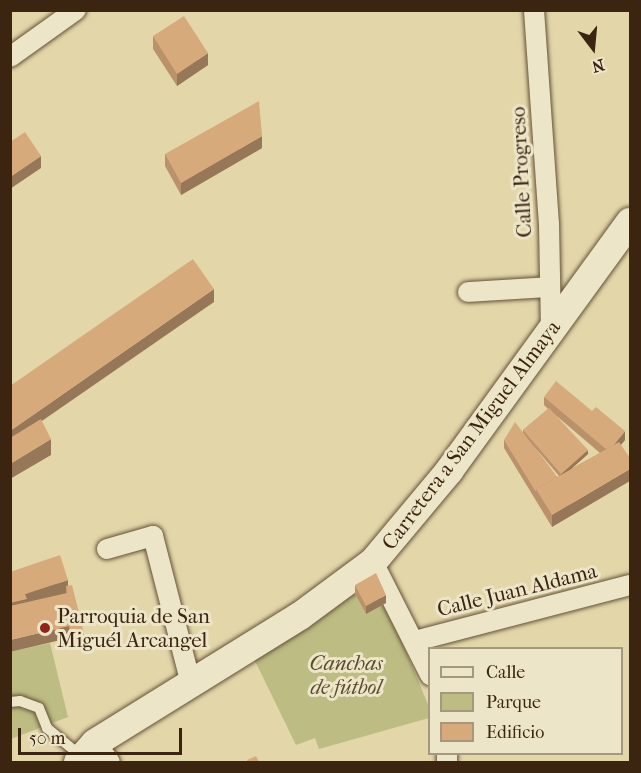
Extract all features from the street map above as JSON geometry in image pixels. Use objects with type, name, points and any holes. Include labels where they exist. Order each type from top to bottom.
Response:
[{"type":"street","points":[[10,57],[76,10]]},
{"type":"street","name":"Calle Progreso","points":[[534,10],[549,224],[551,332]]},
{"type":"street","name":"Carretera a San Miguel Almaya","points":[[91,756],[191,684],[300,616],[373,562],[449,471],[551,332],[629,231]]},
{"type":"street","points":[[468,292],[550,287]]},
{"type":"street","points":[[107,549],[153,536],[191,684]]},
{"type":"street","points":[[373,562],[415,641],[428,673]]},
{"type":"street","name":"Calle Juan Aldama","points":[[415,641],[630,585]]},
{"type":"lane","points":[[10,702],[20,701],[39,708],[47,728],[91,756]]},
{"type":"green space","name":"Canchas de fútbol","points":[[355,594],[366,614],[386,603],[428,705],[428,718],[319,749],[315,738],[296,745],[254,659]]},
{"type":"green space","points":[[50,643],[68,717],[11,739],[10,652]]},
{"type":"building","points":[[184,16],[208,53],[177,74],[153,36]]},
{"type":"building","points":[[259,101],[262,136],[181,183],[165,154]]},
{"type":"building","points":[[25,132],[41,156],[10,177],[10,142]]},
{"type":"building","points":[[193,259],[214,289],[10,431],[10,386]]},
{"type":"building","points":[[556,381],[592,411],[596,407],[625,431],[614,445],[606,449],[544,397]]},
{"type":"building","points":[[549,408],[588,450],[561,474],[523,430]]},
{"type":"building","points":[[41,419],[51,439],[10,464],[10,438]]},
{"type":"building","points":[[515,422],[557,477],[536,489],[536,492],[504,440]]},
{"type":"building","points":[[619,442],[630,458],[630,469],[552,515],[536,489]]},
{"type":"building","points":[[60,555],[68,580],[25,594],[27,599],[10,603],[10,572]]},
{"type":"building","points":[[376,573],[386,595],[366,606],[355,585]]},
{"type":"building","name":"Parroquia de San Miguél Arcangel","points":[[72,585],[84,633],[72,636],[69,626],[10,640],[10,606],[67,593],[66,586]]},
{"type":"building","points":[[256,756],[259,762],[248,762],[247,760]]},
{"type":"place","name":"Parroquia de San Miguél Arcangel","points":[[45,628]]}]
